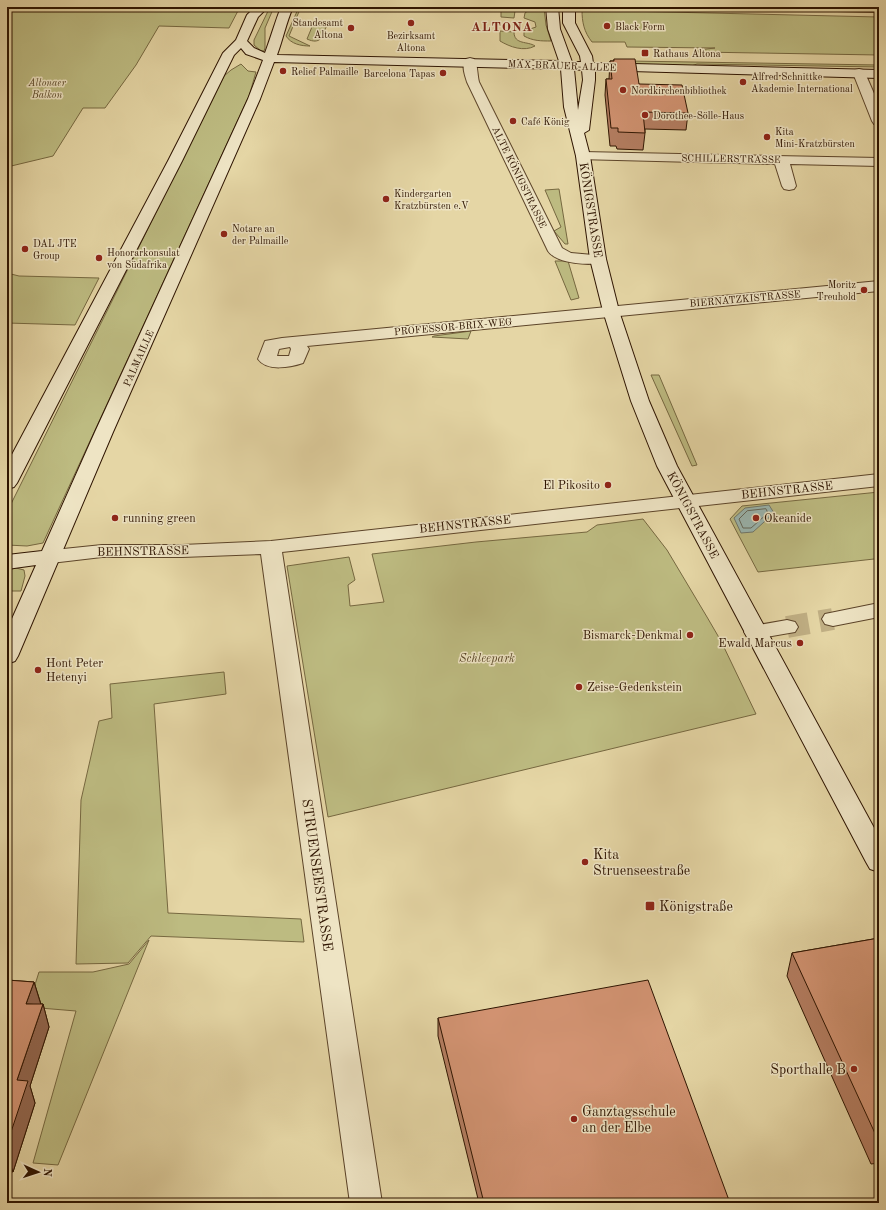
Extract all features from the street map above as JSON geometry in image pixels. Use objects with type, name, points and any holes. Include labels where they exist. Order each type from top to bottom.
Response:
[{"type":"main road","points":[[7,483],[229,54],[241,42],[254,15],[262,7]]},
{"type":"main road","name":"PALMAILLE","points":[[7,656],[254,99],[267,57],[284,43],[278,29],[287,7]]},
{"type":"main road","name":"KÖNIGSTRASSE","points":[[552,7],[554,29],[566,60],[570,107],[582,148],[598,259],[611,311],[640,401],[667,466],[685,501],[879,862]]},
{"type":"main road","points":[[568,7],[569,24],[587,61]]},
{"type":"main road","points":[[795,7],[879,9]]},
{"type":"main road","points":[[241,42],[246,48],[267,57]]},
{"type":"main road","name":"MAX-BRAUER-ALLEE","points":[[284,43],[332,51],[879,74]]},
{"type":"main road","name":"MAX-BRAUER-ALLEE","points":[[220,72],[241,62],[267,57],[332,51]]},
{"type":"main road","name":"MAX-BRAUER-ALLEE","points":[[267,57],[470,62],[566,60]]},
{"type":"main road","name":"KÖNIGSTRASSE","points":[[582,148],[588,80],[587,61]]},
{"type":"main road","name":"MAX-BRAUER-ALLEE","points":[[587,61],[879,62]]},
{"type":"main road","name":"ALTE KÖNIGSTRASSE","points":[[470,62],[470,72],[473,82],[556,251],[562,255],[575,258],[598,259]]},
{"type":"main road","points":[[859,73],[879,121]]},
{"type":"main road","name":"SCHILLERSTRASSE","points":[[582,148],[781,159],[879,162]]},
{"type":"main road","points":[[781,159],[789,186]]},
{"type":"main road","name":"BIERNATZKISTRASSE","points":[[611,311],[879,286]]},
{"type":"main road","name":"PROFESSOR-BRIX-WEG","points":[[295,342],[611,311]]},
{"type":"main road","name":"BEHNSTRASSE","points":[[7,562],[102,551],[182,551],[271,547],[879,480]]},
{"type":"main road","name":"STRUENSEESTRASSE","points":[[271,547],[366,1203]]},
{"type":"main road","points":[[833,619],[879,610]]},
{"type":"main road","points":[[755,632],[787,627]]},
{"type":"green space","name":"Altonaer Balkon","points":[[7,7],[240,7],[229,28],[159,26],[136,65],[105,108],[83,108],[53,156],[7,167]]},
{"type":"green space","points":[[270,7],[274,7],[265,28],[265,48],[264,51],[261,51],[254,45],[254,40]]},
{"type":"green space","points":[[299,7],[301,7],[295,21],[304,23],[302,26],[294,24],[289,36],[310,46],[296,44],[286,36]]},
{"type":"green space","points":[[505,7],[526,7],[515,11],[514,18],[501,17],[501,11]]},
{"type":"green space","points":[[728,7],[810,9],[811,11],[729,9]]},
{"type":"green space","points":[[544,8],[546,25],[551,41],[540,41],[527,38],[524,36],[524,31],[536,27],[535,22],[524,18],[525,13],[529,10]]},
{"type":"green space","points":[[582,10],[879,17],[879,55],[698,52],[698,50],[715,48],[627,47],[625,42],[592,42],[584,27]]},
{"type":"green space","points":[[314,22],[316,22],[315,26],[326,27],[324,34],[320,39],[311,41],[307,39]]},
{"type":"green space","points":[[500,31],[514,32],[516,39],[519,41],[535,46],[522,49],[508,45],[500,41]]},
{"type":"green space","points":[[628,61],[879,65],[879,67],[697,64],[688,67],[634,66]]},
{"type":"green space","points":[[241,64],[248,71],[256,72],[249,96],[43,543],[27,546],[7,545],[7,512],[224,76]]},
{"type":"green space","points":[[559,189],[568,244],[565,244],[554,231],[561,227],[545,190]]},
{"type":"green space","points":[[555,261],[568,261],[579,298],[571,300]]},
{"type":"green space","points":[[7,273],[19,276],[99,278],[75,325],[7,323]]},
{"type":"green space","points":[[471,331],[468,339],[432,337],[434,336]]},
{"type":"green space","points":[[651,375],[659,375],[697,465],[692,466]]},
{"type":"green space","points":[[879,492],[879,562],[874,559],[758,572],[730,519],[742,506]]},
{"type":"green space","name":"Schleepark","points":[[643,519],[667,550],[721,641],[756,714],[328,817],[287,566],[349,557],[355,580],[348,585],[350,606],[384,602],[372,554],[476,542],[587,532],[597,525]]},
{"type":"green space","points":[[16,568],[24,570],[25,576],[21,591],[7,591],[7,570]]},
{"type":"green space","points":[[224,672],[226,694],[154,704],[168,913],[301,919],[304,942],[151,936],[128,963],[76,964],[81,800],[99,721],[112,718],[110,684]]},
{"type":"green space","points":[[149,940],[58,1165],[33,1163],[76,1011],[28,1007],[39,972],[93,972],[129,964]]},
{"type":"water","points":[[769,505],[774,513],[753,532],[741,533],[734,518],[745,508]]},
{"type":"building","name":"Dorothee-Sölle-Haus","points":[[614,59],[635,59],[639,84],[682,85],[688,113],[643,112],[645,133],[618,132],[618,128],[611,128],[606,79],[612,79],[610,61],[614,61]]},
{"type":"building","name":"Sporthalle B","points":[[879,938],[879,1142],[792,953]]},
{"type":"building","points":[[7,980],[34,982],[26,1004],[43,1004],[17,1080],[28,1081],[7,1144]]},
{"type":"building","name":"Ganztagsschule an der Elbe","points":[[648,980],[730,1203],[484,1203],[438,1018]]},
{"type":"tunnel","points":[[787,627],[833,619]]},
{"type":"place","name":"Bezirksamt Altona","points":[[411,23]]},
{"type":"place","name":"Black Form","points":[[607,26]]},
{"type":"place","name":"Standesamt Altona","points":[[351,28]]},
{"type":"place","name":"Rathaus Altona","points":[[645,53]]},
{"type":"place","name":"Relief Palmaille","points":[[283,71]]},
{"type":"place","name":"Barcelona Tapas","points":[[443,73]]},
{"type":"place","name":"Alfred Schnittke Akademie International","points":[[743,82]]},
{"type":"place","name":"Nordkirchenbibliothek","points":[[623,90]]},
{"type":"place","name":"Dorothee-Sölle-Haus","points":[[645,115]]},
{"type":"place","name":"Café König","points":[[513,121]]},
{"type":"place","name":"Kita Mini-Kratzbürsten","points":[[767,137]]},
{"type":"place","name":"Kindergarten Kratzbürsten e.V","points":[[386,199]]},
{"type":"place","name":"Notare an der Palmaille","points":[[224,234]]},
{"type":"place","name":"DAL JTE Group","points":[[25,249]]},
{"type":"place","name":"Honorarkonsulat von Südafrika","points":[[99,258]]},
{"type":"place","name":"Moritz Treuhold","points":[[864,290]]},
{"type":"place","name":"El Pikosito","points":[[608,485]]},
{"type":"place","name":"running green","points":[[115,518]]},
{"type":"place","name":"Okeanide","points":[[756,518]]},
{"type":"place","name":"Bismarck-Denkmal","points":[[690,635]]},
{"type":"place","name":"Ewald Marcus","points":[[800,643]]},
{"type":"place","name":"Hont Peter Hetenyi","points":[[38,670]]},
{"type":"place","name":"Zeise-Gedenkstein","points":[[579,687]]},
{"type":"place","name":"Kita Struenseestraße","points":[[585,862]]},
{"type":"place","name":"Königstraße","points":[[650,906]]},
{"type":"place","name":"Sporthalle B","points":[[854,1069]]},
{"type":"place","name":"Ganztagsschule an der Elbe","points":[[574,1119]]},
{"type":"district","name":"ALTONA","points":[[502,26]]}]
